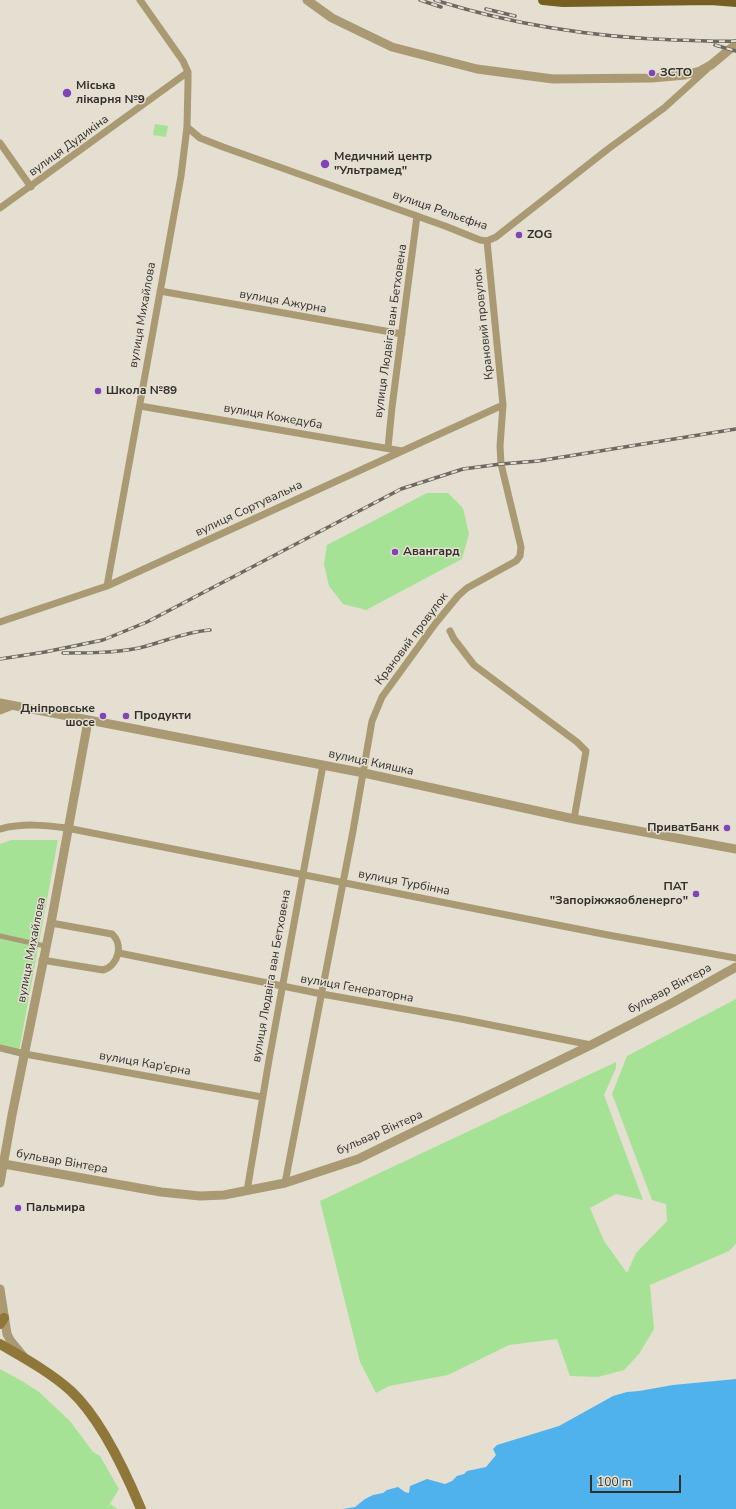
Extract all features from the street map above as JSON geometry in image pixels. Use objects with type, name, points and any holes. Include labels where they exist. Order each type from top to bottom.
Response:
[{"type":"main road","points":[[543,0],[570,2],[711,0],[736,2]]},
{"type":"main road","points":[[0,1344],[49,1374],[72,1392],[88,1411],[120,1464],[141,1509]]},
{"type":"street","points":[[140,0],[183,61],[188,72]]},
{"type":"street","name":"вулиця Рельєфна","points":[[306,0],[332,18],[392,48],[477,69],[553,78],[614,79],[670,78],[700,71],[711,65]]},
{"type":"street","name":"вулиця Рельєфна","points":[[187,127],[200,138],[480,240],[487,241],[496,237],[608,149],[664,108],[711,65],[736,45]]},
{"type":"street","name":"вулиця Михайлова","points":[[107,586],[181,176],[187,127],[188,72]]},
{"type":"street","name":"вулиця Дудикіна","points":[[0,208],[188,72]]},
{"type":"street","points":[[0,143],[31,187]]},
{"type":"street","name":"вулиця Людвіга ван Бетховена","points":[[388,448],[417,216]]},
{"type":"street","name":"Крановий провулок","points":[[364,773],[368,739],[372,721],[382,697],[435,624],[458,596],[467,588],[516,561],[520,556],[521,548],[502,464],[500,446],[503,405],[487,241]]},
{"type":"street","name":"вулиця Ажурна","points":[[160,291],[402,334]]},
{"type":"street","name":"вулиця Сортувальна","points":[[0,622],[107,586],[503,405]]},
{"type":"street","name":"вулиця Кожедуба","points":[[140,406],[402,451]]},
{"type":"street","points":[[450,631],[454,639],[474,665],[577,742],[586,751],[574,819]]},
{"type":"street","name":"вулиця Кияшка","points":[[0,703],[364,773],[574,819],[736,849]]},
{"type":"street","points":[[0,710],[14,706]]},
{"type":"street","name":"вулиця Михайлова","points":[[0,1183],[2,1163],[25,1054],[42,960],[51,923],[67,828],[88,721]]},
{"type":"street","name":"вулиця Людвіга ван Бетховена","points":[[247,1191],[262,1097],[322,766]]},
{"type":"street","points":[[285,1183],[364,773]]},
{"type":"street","name":"вулиця Турбінна","points":[[0,828],[14,825],[42,824],[67,828],[600,934],[736,958]]},
{"type":"street","points":[[42,960],[103,970],[109,968],[114,963],[118,953],[116,937],[112,934],[51,923]]},
{"type":"street","points":[[0,936],[45,946]]},
{"type":"street","name":"вулиця Генераторна","points":[[118,953],[322,994],[461,1019],[591,1045]]},
{"type":"street","name":"бульвар Вінтера","points":[[2,1163],[161,1192],[200,1196],[224,1195],[285,1183],[358,1160],[591,1045],[672,1003],[736,967]]},
{"type":"street","name":"вулиця Кар’єрна","points":[[0,1048],[25,1054],[262,1097]]},
{"type":"street","points":[[0,1289],[2,1321],[10,1340],[27,1360]]},
{"type":"green space","points":[[155,124],[168,126],[166,137],[153,135]]},
{"type":"green space","name":"Авангард","points":[[427,493],[448,493],[463,508],[469,534],[462,559],[366,610],[343,604],[329,586],[324,564],[327,545]]},
{"type":"green space","points":[[11,840],[58,840],[19,1051],[0,1046],[0,844]]},
{"type":"green space","points":[[736,999],[736,1244],[729,1251],[650,1285],[654,1329],[639,1354],[624,1370],[598,1377],[570,1376],[557,1339],[509,1345],[448,1375],[389,1386],[376,1393],[360,1362],[320,1201],[616,1062],[616,1068],[604,1095],[643,1200],[616,1194],[590,1208],[604,1241],[627,1273],[636,1253],[667,1221],[666,1204],[652,1200],[612,1094],[627,1056]]},
{"type":"green space","points":[[0,1369],[39,1392],[70,1421],[93,1452],[100,1456],[119,1489],[110,1504],[118,1509],[0,1509]]},
{"type":"water","points":[[736,1379],[736,1509],[343,1509],[355,1507],[365,1499],[373,1495],[383,1493],[387,1490],[398,1487],[409,1493],[410,1486],[427,1479],[445,1484],[467,1471],[486,1467],[496,1455],[493,1449],[497,1445],[559,1426],[613,1396],[627,1392],[673,1385]]},
{"type":"railway","points":[[420,0],[441,7]]},
{"type":"railway","points":[[435,0],[464,9],[524,23],[584,33],[675,40],[736,41]]},
{"type":"railway","points":[[486,9],[515,16]]},
{"type":"railway","points":[[715,45],[736,51]]},
{"type":"railway","points":[[0,659],[45,652],[103,640],[147,622],[401,489],[463,469],[538,461],[736,429]]},
{"type":"railway","points":[[63,653],[130,650],[191,633],[210,630]]},
{"type":"place","name":"ЗСТО","points":[[652,73]]},
{"type":"place","name":"Міська лікарня №9","points":[[67,93]]},
{"type":"place","name":"Медичний центр \"Ультрамед\"","points":[[325,164]]},
{"type":"place","name":"ZOG","points":[[519,235]]},
{"type":"place","name":"Школа №89","points":[[98,391]]},
{"type":"place","name":"Авангард","points":[[395,552]]},
{"type":"place","name":"Дніпровське шосе","points":[[103,716]]},
{"type":"place","name":"Продукти","points":[[126,716]]},
{"type":"place","name":"ПриватБанк","points":[[727,828]]},
{"type":"place","name":"ПАТ \"Запоріжжяобленерго\"","points":[[696,894]]},
{"type":"place","name":"Пальмира","points":[[18,1208]]}]
